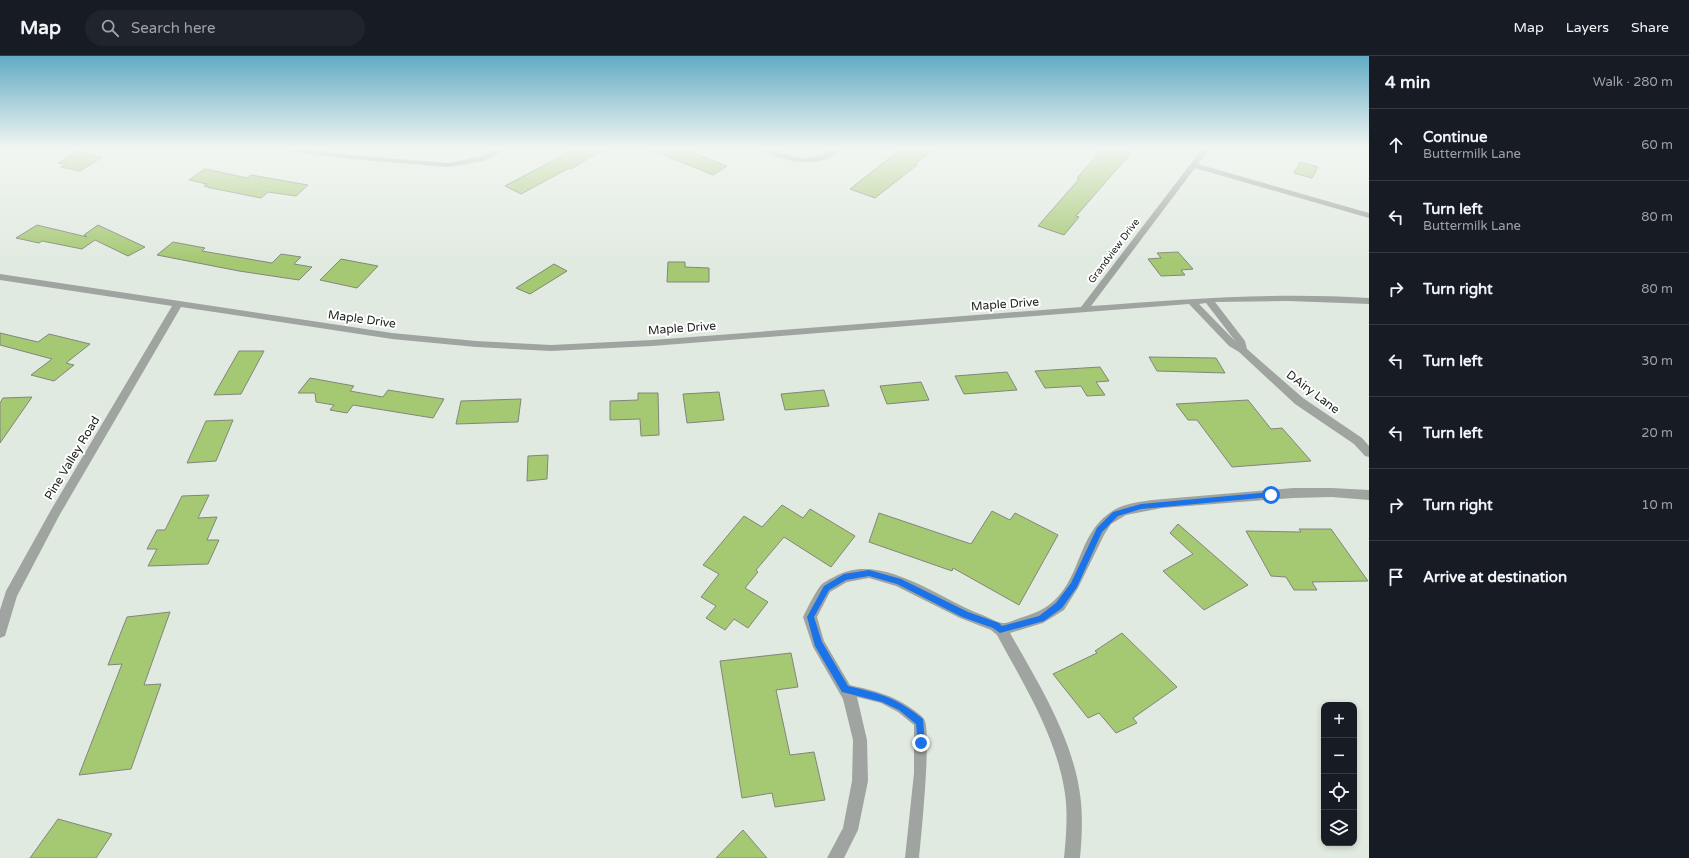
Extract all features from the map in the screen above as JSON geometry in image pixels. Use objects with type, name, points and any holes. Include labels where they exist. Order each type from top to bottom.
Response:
[{"type":"street","name":"Grandview Drive","points":[[1083,310],[1178,186]]},
{"type":"street","points":[[1268,186],[1369,216]]},
{"type":"street","name":"Maple Drive","points":[[0,277],[392,336],[476,344],[551,348],[652,343],[1242,298],[1321,298],[1369,301]]},
{"type":"street","points":[[1208,300],[1242,343],[1242,350]]},
{"type":"street","points":[[1191,302],[1232,344],[1242,350]]},
{"type":"street","name":"Pine Valley Road","points":[[0,632],[11,595],[54,513],[178,304]]},
{"type":"street","name":"DAiry Lane","points":[[1242,350],[1299,401],[1358,441],[1369,453]]},
{"type":"street","points":[[1000,630],[1041,618],[1059,606],[1074,585],[1100,530],[1115,514],[1141,507],[1271,495],[1327,492],[1369,495]]},
{"type":"street","points":[[835,858],[850,830],[860,781],[860,740],[850,697],[818,643],[810,617],[826,588],[844,577],[869,573],[899,581],[965,614],[996,626],[1000,630],[1022,668],[1057,740],[1071,785],[1075,829],[1072,858]]},
{"type":"lane","points":[[1216,327],[1229,327]]},
{"type":"lane","points":[[845,689],[883,698],[902,708],[920,722],[921,743],[918,801],[912,858]]},
{"type":"building","points":[[205,186],[306,186],[296,196],[268,192],[261,198]]},
{"type":"building","points":[[506,186],[535,186],[521,194]]},
{"type":"building","points":[[853,186],[890,186],[875,198],[850,189]]},
{"type":"building","points":[[1073,186],[1102,186],[1076,216],[1079,217],[1064,235],[1038,226]]},
{"type":"building","points":[[37,225],[87,237],[84,235],[98,225],[145,247],[128,256],[95,240],[82,249],[42,241],[39,243],[16,238]]},
{"type":"building","points":[[173,242],[205,248],[202,251],[272,263],[281,254],[301,257],[294,264],[312,267],[299,280],[239,271],[157,255]]},
{"type":"building","points":[[1178,252],[1193,269],[1181,270],[1185,275],[1161,276],[1148,259],[1161,258],[1157,253]]},
{"type":"building","points":[[341,259],[378,266],[357,288],[320,280]]},
{"type":"building","points":[[668,262],[685,262],[685,267],[709,268],[709,282],[667,282]]},
{"type":"building","points":[[554,264],[567,271],[530,294],[516,288]]},
{"type":"building","points":[[0,333],[38,342],[49,334],[90,344],[66,363],[74,365],[54,381],[31,375],[52,359],[0,345]]},
{"type":"building","points":[[239,351],[264,351],[241,394],[214,395]]},
{"type":"building","points":[[1149,357],[1216,358],[1225,373],[1157,371]]},
{"type":"building","points":[[1100,367],[1109,381],[1096,382],[1105,395],[1087,396],[1081,386],[1045,388],[1035,371]]},
{"type":"building","points":[[1007,372],[1017,390],[964,394],[955,376]]},
{"type":"building","points":[[310,378],[354,386],[350,391],[383,397],[388,390],[444,399],[433,418],[353,405],[347,413],[330,410],[334,405],[316,402],[315,393],[298,393]]},
{"type":"building","points":[[921,382],[929,400],[887,404],[880,386]]},
{"type":"building","points":[[824,390],[829,406],[785,410],[781,394]]},
{"type":"building","points":[[719,392],[724,420],[687,423],[683,394]]},
{"type":"building","points":[[638,393],[658,393],[659,435],[641,436],[640,419],[610,420],[610,401],[638,400]]},
{"type":"building","points":[[32,397],[0,443],[0,403],[3,398]]},
{"type":"building","points":[[521,399],[518,422],[456,424],[461,401]]},
{"type":"building","points":[[1248,400],[1271,429],[1282,428],[1311,461],[1232,467],[1197,420],[1188,420],[1176,404]]},
{"type":"building","points":[[233,420],[216,461],[187,463],[206,421]]},
{"type":"building","points":[[548,455],[547,479],[527,481],[528,456]]},
{"type":"building","points":[[209,495],[198,518],[217,517],[207,540],[219,540],[208,564],[148,566],[157,549],[147,549],[157,530],[165,530],[182,496]]},
{"type":"building","points":[[782,505],[803,518],[810,509],[855,536],[831,567],[784,537],[756,570],[758,572],[745,588],[768,602],[748,628],[734,619],[725,630],[706,618],[716,606],[701,597],[719,574],[703,565],[744,516],[762,527]]},
{"type":"building","points":[[992,511],[1010,520],[1015,513],[1058,535],[1019,605],[953,568],[952,571],[869,542],[879,513],[971,544]]},
{"type":"building","points":[[1178,524],[1248,585],[1204,610],[1163,571],[1193,554],[1170,533]]},
{"type":"building","points":[[1299,529],[1331,529],[1368,581],[1312,582],[1317,590],[1294,590],[1286,577],[1271,576],[1246,531],[1301,532]]},
{"type":"building","points":[[170,612],[144,685],[161,684],[131,769],[79,775],[122,664],[108,665],[127,617]]},
{"type":"building","points":[[1122,633],[1177,687],[1133,718],[1137,723],[1116,733],[1099,713],[1088,718],[1053,674],[1097,653],[1095,651]]},
{"type":"building","points":[[791,653],[798,687],[776,690],[790,755],[814,752],[825,800],[775,807],[772,793],[742,798],[720,661]]},
{"type":"building","points":[[58,819],[112,834],[96,858],[30,858]]},
{"type":"building","points":[[743,830],[767,858],[716,858]]},
{"type":"route","points":[[921,743],[920,722],[902,708],[883,698],[845,689],[818,643],[810,617],[826,588],[844,577],[869,573],[899,581],[965,614],[996,626],[1000,630],[1041,618],[1059,606],[1074,585],[1100,530],[1115,514],[1141,507],[1178,502],[1271,495]]}]
